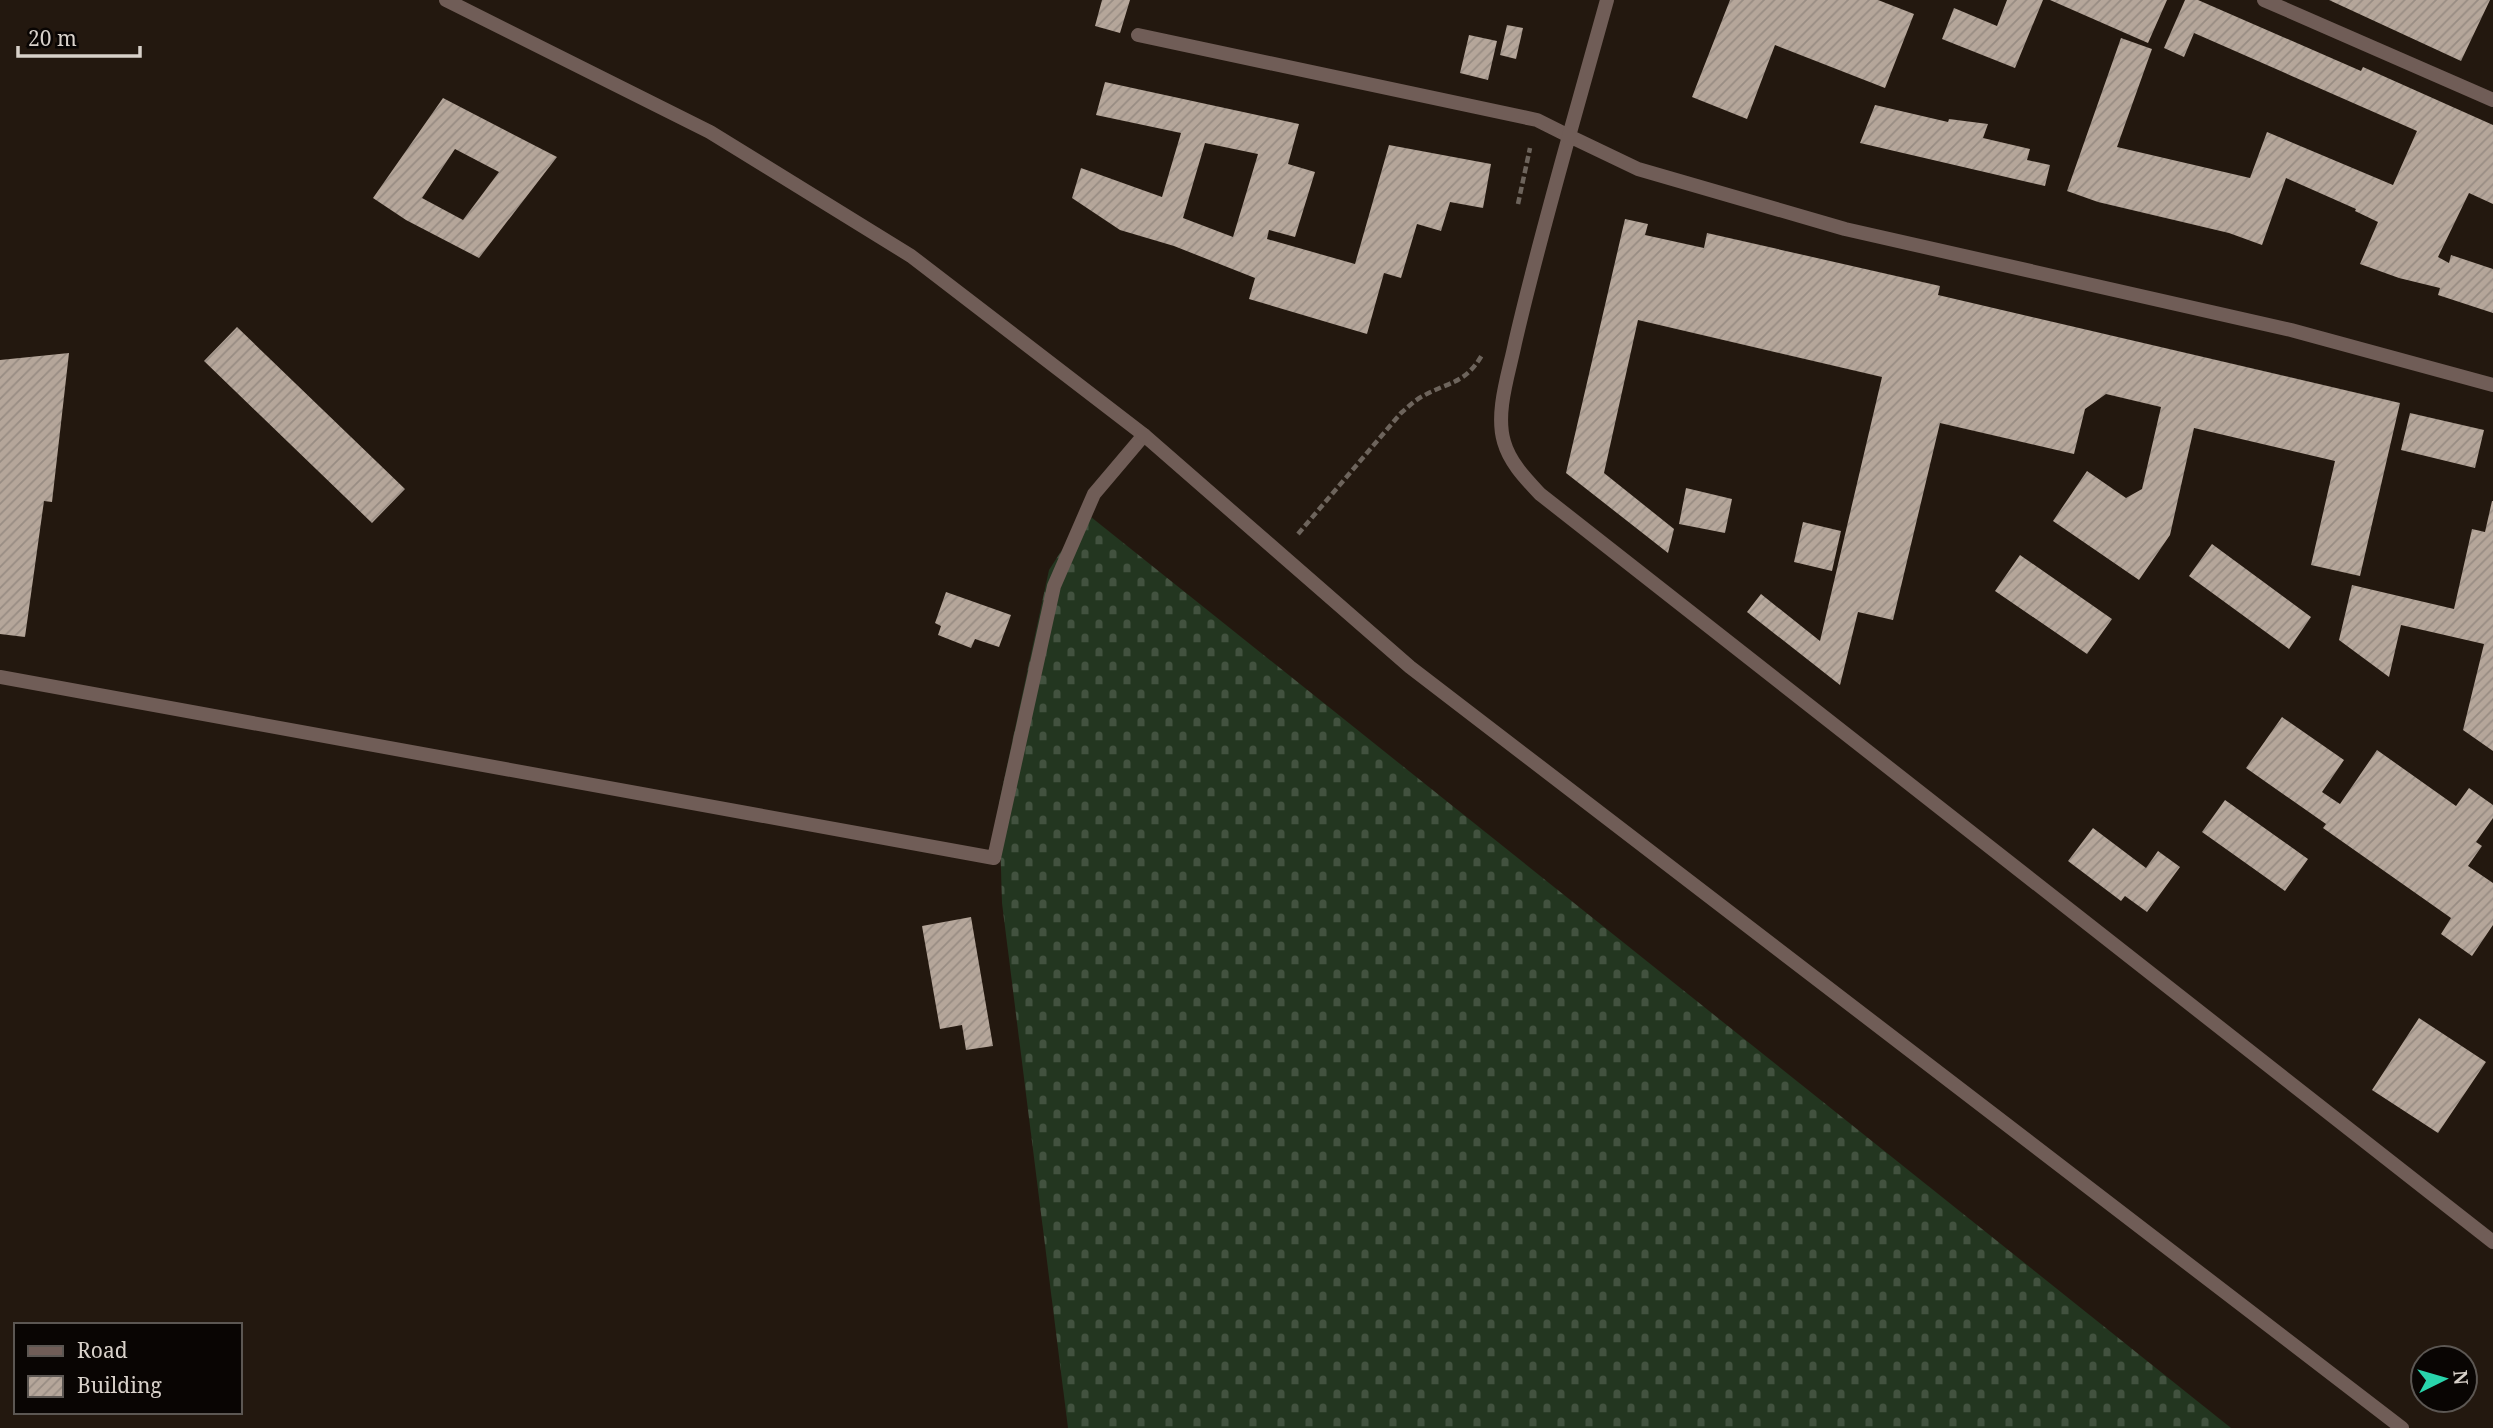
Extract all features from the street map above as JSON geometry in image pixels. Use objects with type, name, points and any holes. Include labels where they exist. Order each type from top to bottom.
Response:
[{"type":"street","points":[[446,0],[710,132],[911,256],[1144,435],[1410,667],[2402,1428]]},
{"type":"street","points":[[1607,0],[1531,276],[1501,418],[1504,442],[1515,466],[1540,494],[2493,1242]]},
{"type":"street","points":[[2264,0],[2493,100]]},
{"type":"street","points":[[1138,35],[1537,120],[1638,169],[1845,229],[2291,330],[2493,385]]},
{"type":"street","points":[[0,677],[995,858],[1054,586],[1094,494],[1144,435]]},
{"type":"path","points":[[1517,209],[1537,120]]},
{"type":"path","points":[[1281,554],[1401,413],[1419,398],[1461,380],[1474,369],[1484,352]]},
{"type":"green space","points":[[1086,513],[2231,1428],[1068,1428],[1002,903],[999,803],[1049,570]]},
{"type":"building","points":[[1102,0],[1130,0],[1120,33],[1095,26]]},
{"type":"building","points":[[1730,0],[1878,0],[1914,14],[1885,88],[1775,45],[1747,119],[1692,97]]},
{"type":"building","points":[[2007,0],[2043,0],[2015,68],[1942,39],[1954,8],[1997,26]]},
{"type":"building","points":[[2050,0],[2167,0],[2148,43]]},
{"type":"building","points":[[2185,0],[2198,0],[2361,71],[2363,67],[2493,125],[2493,204],[2469,193],[2438,257],[2449,263],[2451,255],[2493,269],[2493,313],[2438,295],[2440,288],[2399,278],[2360,264],[2378,222],[2355,211],[2356,209],[2286,178],[2262,245],[2229,233],[2098,202],[2067,191],[2121,38],[2152,49],[2117,147],[2250,178],[2267,132],[2393,185],[2417,131],[2194,33],[2184,57],[2164,48]]},
{"type":"building","points":[[2329,0],[2490,0],[2461,61]]},
{"type":"building","points":[[1507,25],[1523,28],[1516,59],[1500,55]]},
{"type":"building","points":[[1469,35],[1497,41],[1488,80],[1460,73]]},
{"type":"building","points":[[1105,82],[1299,124],[1288,164],[1315,172],[1295,237],[1269,230],[1267,239],[1355,264],[1389,145],[1491,164],[1483,208],[1450,202],[1441,231],[1417,224],[1401,278],[1384,273],[1367,334],[1249,299],[1255,278],[1174,246],[1120,230],[1072,198],[1081,168],[1162,197],[1181,133],[1096,115]],"holes":[[[1205,143],[1258,154],[1233,237],[1183,218]]]},
{"type":"building","points":[[443,98],[557,157],[479,258],[406,220],[373,198]],"holes":[[[455,149],[499,172],[463,220],[422,198]]]},
{"type":"building","points":[[1875,105],[1948,122],[1949,119],[1988,124],[1983,138],[2030,149],[2027,160],[2050,165],[2045,186],[1860,143]]},
{"type":"building","points":[[1625,219],[1648,224],[1645,235],[1704,248],[1707,233],[1940,286],[1938,295],[2400,403],[2360,576],[2311,565],[2335,461],[2194,428],[2170,535],[2139,580],[2053,521],[2087,471],[2126,498],[2142,489],[2161,407],[2106,394],[2085,409],[2074,454],[1940,423],[1893,620],[1858,612],[1840,685],[1747,612],[1761,594],[1820,641],[1882,377],[1638,320],[1604,473],[1674,529],[1668,553],[1566,473]]},
{"type":"building","points":[[237,327],[405,489],[372,523],[204,361]]},
{"type":"building","points":[[69,353],[52,502],[44,501],[25,637],[0,634],[0,360]]},
{"type":"building","points":[[2410,413],[2484,430],[2475,468],[2401,450]]},
{"type":"building","points":[[1686,488],[1732,499],[1725,533],[1679,524]]},
{"type":"building","points":[[2492,501],[2493,751],[2463,730],[2484,644],[2401,625],[2389,677],[2339,640],[2352,585],[2454,609],[2472,529],[2485,532]]},
{"type":"building","points":[[1803,522],[1841,531],[1832,571],[1794,562]]},
{"type":"building","points":[[2212,544],[2311,617],[2289,649],[2189,576]]},
{"type":"building","points":[[2020,555],[2112,619],[2087,654],[1995,591]]},
{"type":"building","points":[[946,592],[1011,615],[999,647],[975,639],[971,648],[938,635],[941,626],[935,623]]},
{"type":"building","points":[[2282,717],[2344,760],[2322,792],[2340,804],[2377,750],[2456,806],[2469,788],[2493,805],[2493,818],[2476,842],[2482,846],[2468,866],[2493,883],[2493,925],[2472,956],[2441,934],[2451,918],[2323,828],[2326,824],[2246,768]]},
{"type":"building","points":[[2225,800],[2308,859],[2285,891],[2202,832]]},
{"type":"building","points":[[2093,828],[2146,868],[2158,851],[2180,867],[2147,912],[2125,896],[2121,901],[2068,861]]},
{"type":"building","points":[[971,917],[993,1046],[966,1050],[962,1025],[940,1029],[922,926]]},
{"type":"building","points":[[2419,1018],[2486,1062],[2438,1133],[2372,1090]]}]
